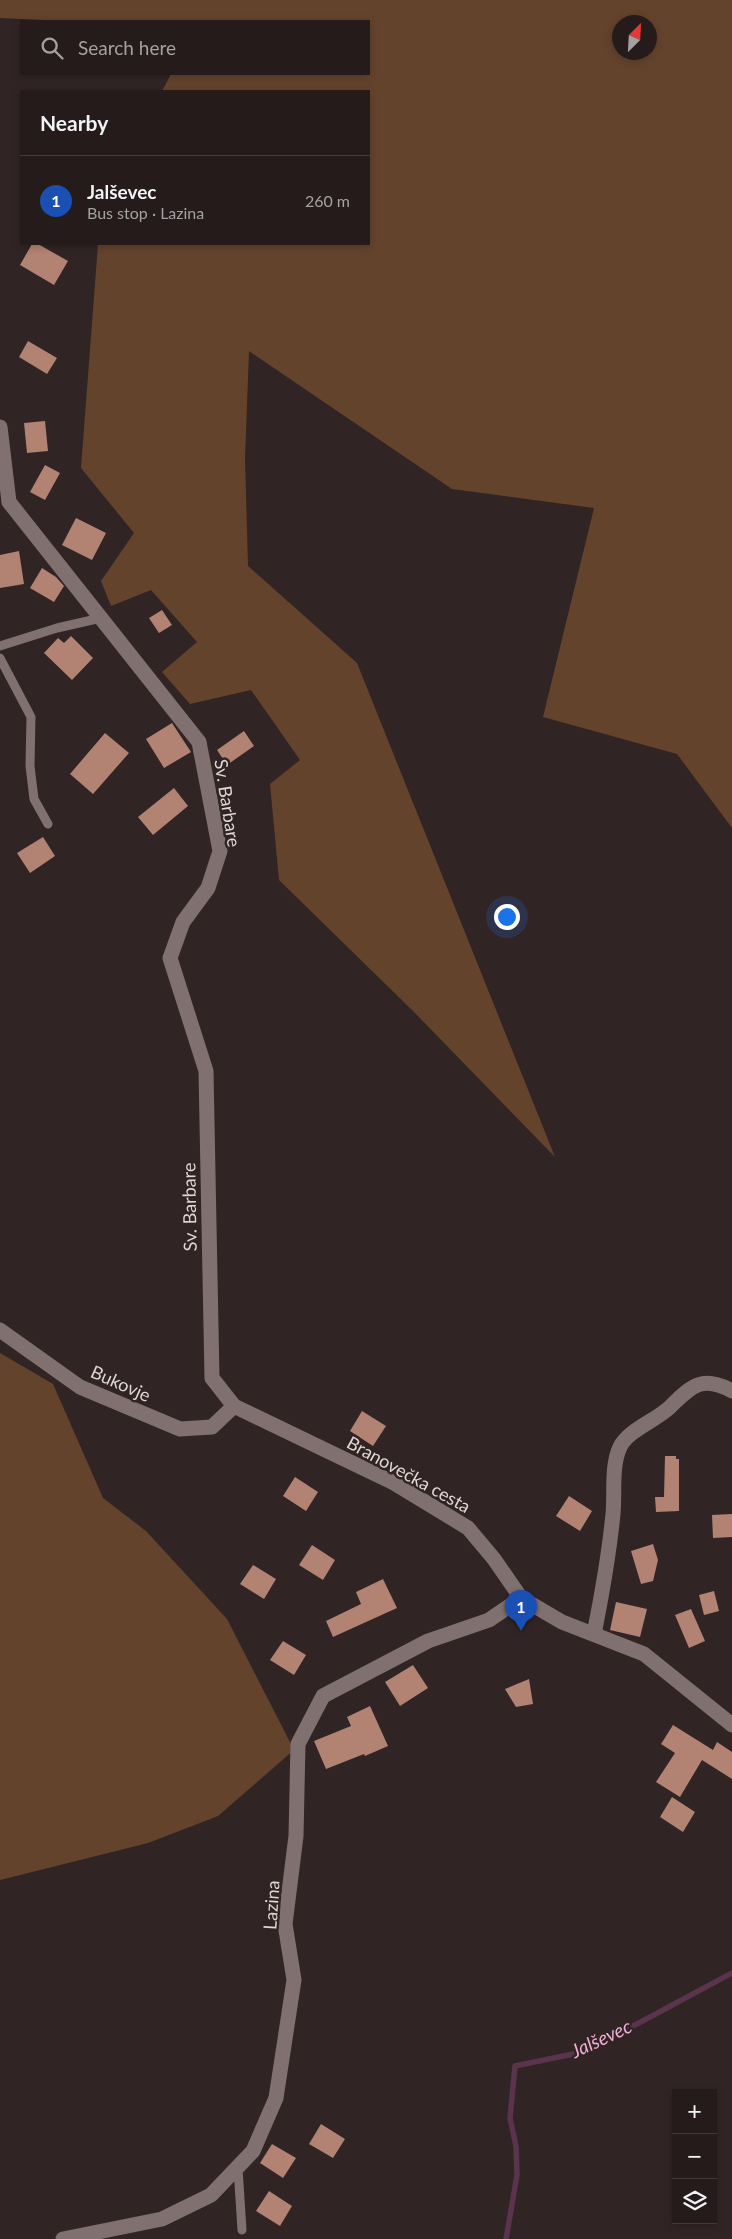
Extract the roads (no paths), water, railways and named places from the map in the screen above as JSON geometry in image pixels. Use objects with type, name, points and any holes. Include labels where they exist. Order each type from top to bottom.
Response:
[{"type":"street","name":"Sv. Barbare","points":[[0,427],[8,502],[199,742],[220,851],[208,888],[183,922],[170,958],[206,1071],[212,1378],[234,1406]]},
{"type":"street","name":"Bukovje","points":[[0,1330],[80,1387],[180,1429],[212,1427],[234,1406]]},
{"type":"street","points":[[594,1634],[605,1578],[613,1515],[616,1462],[620,1446],[630,1435],[667,1410],[690,1387],[716,1382],[732,1391]]},
{"type":"street","name":"Branovečka cesta","points":[[234,1406],[394,1483],[468,1528],[494,1559],[521,1598],[562,1622],[644,1654],[732,1725]]},
{"type":"street","name":"Lazina","points":[[63,2239],[162,2219],[212,2195],[253,2151],[276,2098],[294,1980],[285,1924],[296,1836],[298,1744],[323,1696],[428,1641],[489,1620],[521,1598]]},
{"type":"lane","points":[[0,646],[57,628],[101,618]]},
{"type":"lane","points":[[0,658],[31,717],[30,766],[34,799],[48,824]]},
{"type":"lane","points":[[238,2168],[242,2230]]},
{"type":"waterway","name":"Jalševec","points":[[506,2239],[517,2175],[516,2146],[510,2118],[515,2066],[573,2054],[637,2024],[732,1973]]},
{"type":"place","name":"Jalševec","points":[[521,1631]]}]
